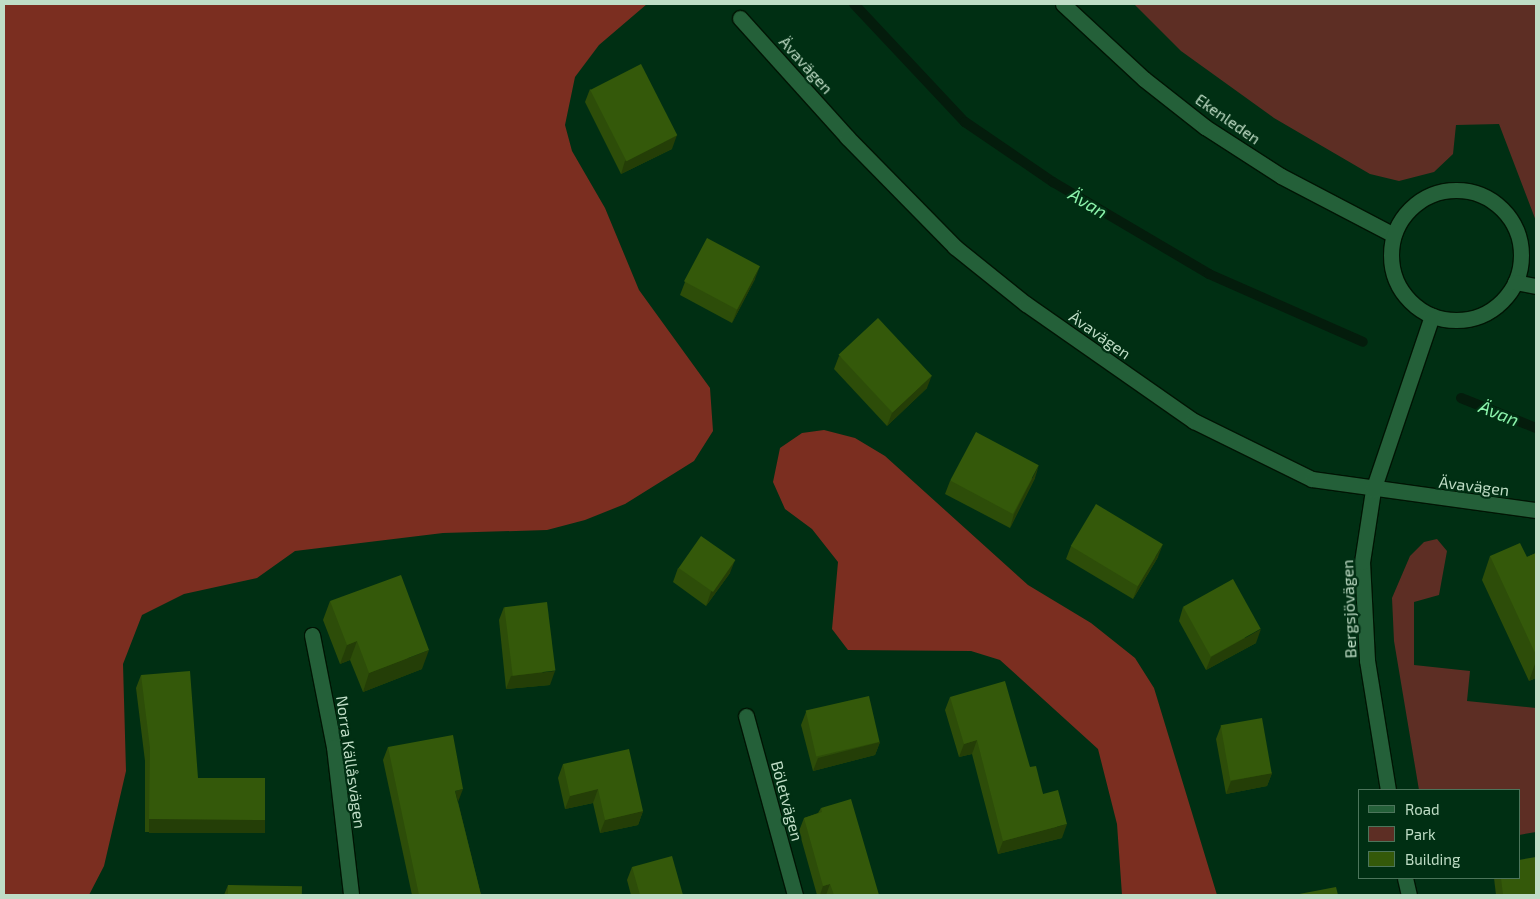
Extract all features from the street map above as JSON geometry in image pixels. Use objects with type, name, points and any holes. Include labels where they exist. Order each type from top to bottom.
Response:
[{"type":"street","name":"Ekenleden","points":[[1063,4],[1144,79],[1205,127],[1281,176],[1394,235]]},
{"type":"street","name":"Ävavägen","points":[[740,18],[897,190],[954,247],[1026,304],[1194,421],[1264,459],[1312,479],[1374,490],[1536,510]]},
{"type":"street","points":[[1474,193],[1490,200],[1514,228],[1520,264],[1515,282],[1495,307],[1481,316],[1464,320],[1432,316],[1409,301],[1394,276],[1394,235],[1410,210],[1434,194],[1474,193]]},
{"type":"street","points":[[1515,282],[1536,286]]},
{"type":"street","name":"Bergsjövägen","points":[[1388,789],[1364,615],[1362,562],[1374,490],[1432,316]]},
{"type":"street","name":"Norra Källåsvägen","points":[[312,635],[334,747],[351,895]]},
{"type":"street","name":"Böletvägen","points":[[746,716],[795,895]]},
{"type":"street","points":[[1405,879],[1409,895]]},
{"type":"green space","points":[[1134,4],[1536,4],[1536,221],[1499,124],[1456,125],[1453,154],[1434,172],[1399,181],[1370,174],[1274,118],[1181,51]]},
{"type":"green space","points":[[1437,539],[1447,551],[1439,595],[1414,602],[1414,665],[1470,671],[1467,701],[1536,708],[1536,832],[1520,835],[1520,789],[1419,789],[1394,641],[1392,598],[1410,556],[1424,542]]},
{"type":"shaded area","points":[[4,4],[647,4],[599,45],[575,77],[565,125],[572,151],[605,208],[639,290],[710,388],[713,431],[694,461],[625,504],[585,520],[547,530],[443,533],[295,551],[257,578],[184,594],[142,615],[123,664],[126,771],[104,866],[89,895],[4,895]]},
{"type":"shaded area","points":[[824,430],[855,438],[885,456],[1028,585],[1091,623],[1135,658],[1154,688],[1217,895],[1122,895],[1117,824],[1098,749],[1000,660],[971,651],[848,650],[832,629],[838,562],[812,529],[785,509],[773,482],[780,448],[802,433]]},
{"type":"building","points":[[641,64],[677,135],[627,161],[590,90]]},
{"type":"building","points":[[707,238],[760,266],[737,309],[684,281]]},
{"type":"building","points":[[878,318],[932,376],[892,413],[839,355]]},
{"type":"building","points":[[976,432],[1039,465],[1013,514],[950,481]]},
{"type":"building","points":[[1096,504],[1163,544],[1138,586],[1071,546]]},
{"type":"building","points":[[701,536],[735,560],[713,592],[679,568]]},
{"type":"building","points":[[1520,543],[1527,557],[1536,553],[1536,655],[1490,556]]},
{"type":"building","points":[[401,575],[429,650],[369,673],[357,641],[347,645],[330,601]]},
{"type":"building","points":[[1233,579],[1261,629],[1211,656],[1183,607]]},
{"type":"building","points":[[547,602],[555,670],[513,676],[504,607]]},
{"type":"building","points":[[190,671],[198,778],[265,778],[265,820],[149,819],[150,748],[141,675]]},
{"type":"building","points":[[1005,681],[1030,767],[1036,766],[1043,794],[1058,790],[1067,824],[1003,841],[977,740],[964,744],[950,697]]},
{"type":"building","points":[[869,696],[880,742],[816,756],[806,711]]},
{"type":"building","points":[[1262,718],[1272,773],[1230,780],[1221,725]]},
{"type":"building","points":[[453,735],[463,789],[455,791],[481,895],[419,895],[388,747]]},
{"type":"building","points":[[629,749],[643,811],[605,820],[598,789],[570,796],[563,764]]},
{"type":"building","points":[[851,799],[879,895],[834,895],[830,884],[823,886],[804,818],[822,812],[821,808]]},
{"type":"building","points":[[672,856],[683,895],[640,895],[632,867]]},
{"type":"building","points":[[1536,857],[1536,895],[1503,895],[1501,879],[1520,879],[1520,860]]},
{"type":"building","points":[[228,885],[302,886],[302,895],[228,895]]},
{"type":"building","points":[[1336,887],[1338,895],[1294,895]]},
{"type":"waterway","name":"Ävan","points":[[854,4],[965,122],[1053,182],[1209,274],[1363,342]]},
{"type":"waterway","name":"Ävan","points":[[1461,398],[1536,428]]}]
